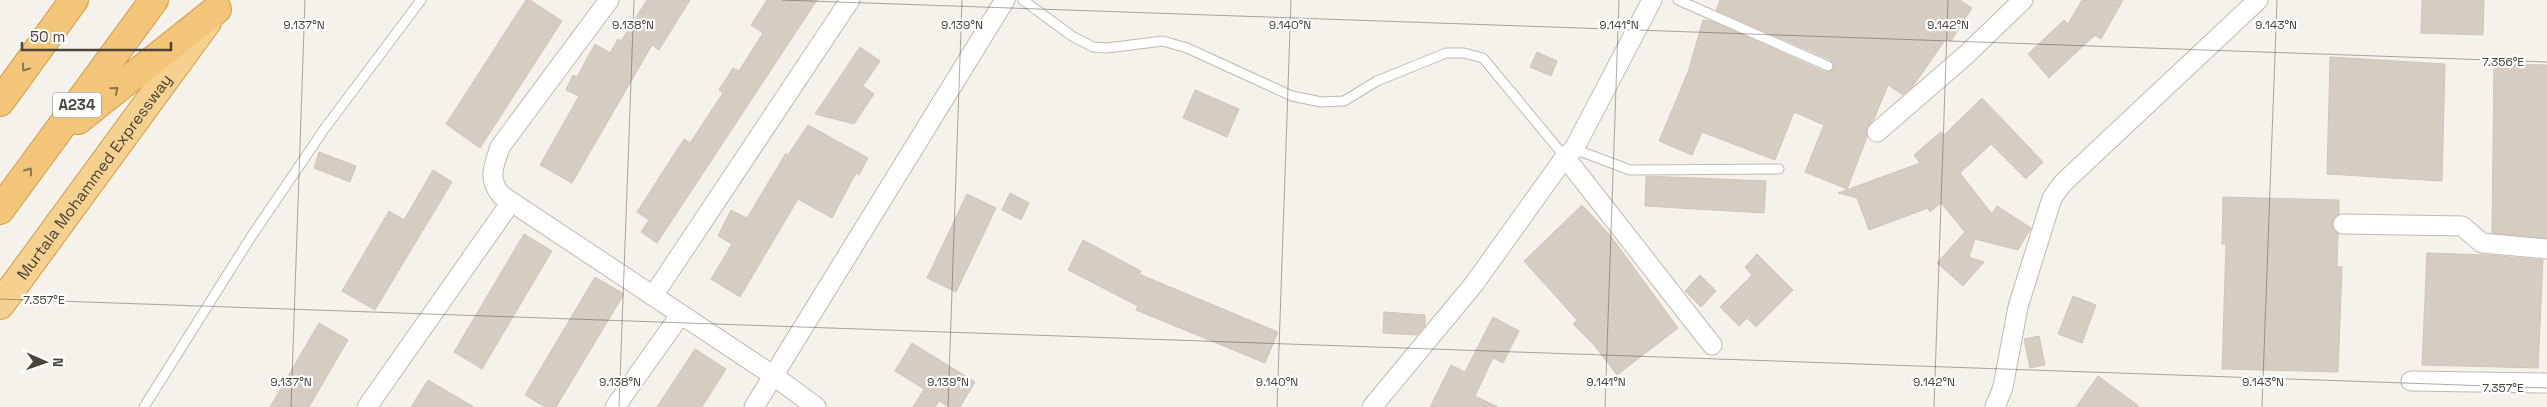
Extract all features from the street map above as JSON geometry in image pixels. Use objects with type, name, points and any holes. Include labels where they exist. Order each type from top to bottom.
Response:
[{"type":"highway","points":[[0,102],[74,0]]},
{"type":"highway","name":"A234","points":[[0,210],[154,0]]},
{"type":"highway","points":[[50,143],[220,4]]},
{"type":"highway","name":"Murtala Mohammed Expressway","points":[[0,305],[220,4]]},
{"type":"street","points":[[609,0],[500,147],[493,168],[493,185],[500,195],[774,376],[816,407]]},
{"type":"street","points":[[653,296],[850,0]]},
{"type":"street","points":[[754,407],[1004,0]]},
{"type":"street","points":[[1372,407],[1474,284],[1569,153],[1652,0]]},
{"type":"street","points":[[1877,132],[1966,55],[2023,0]]},
{"type":"street","points":[[1995,407],[2004,386],[2018,307],[2052,198],[2063,183],[2258,0]]},
{"type":"street","points":[[1569,153],[1712,345]]},
{"type":"street","points":[[367,407],[511,202]]},
{"type":"street","points":[[2343,224],[2462,226],[2482,243],[2547,249]]},
{"type":"street","points":[[615,407],[681,314]]},
{"type":"street","points":[[2412,380],[2547,383]]},
{"type":"lane","points":[[144,407],[256,229],[325,128],[421,0]]},
{"type":"lane","points":[[1023,0],[1072,36],[1093,47],[1107,48],[1163,41],[1187,48],[1292,96],[1321,102],[1344,101],[1377,81],[1425,61],[1446,53],[1464,53],[1483,58],[1569,153],[1630,170],[1779,169]]},
{"type":"lane","points":[[1678,0],[1828,66]]},
{"type":"building","points":[[526,0],[530,0],[562,21],[480,148],[446,124]]},
{"type":"building","points":[[647,0],[690,0],[659,50],[652,45],[572,183],[540,165],[579,96],[566,90],[573,75],[577,77],[595,44],[610,53],[618,39],[621,41]]},
{"type":"building","points":[[767,0],[817,0],[657,243],[641,232],[649,220],[637,212],[684,139],[690,143],[723,93],[719,90],[733,68],[739,71],[763,33],[751,25]]},
{"type":"building","points":[[1720,0],[1960,0],[1972,8],[1951,41],[1946,39],[1913,86],[1903,95],[1888,85],[1874,119],[1867,128],[1867,137],[1847,189],[1805,172],[1824,125],[1794,112],[1775,160],[1702,132],[1692,155],[1659,141],[1688,72],[1703,20],[1711,21],[1825,72],[1831,71],[1834,68],[1831,60],[1716,10]]},
{"type":"building","points":[[2082,0],[2123,0],[2101,39],[2095,35],[2049,78],[2028,54],[2064,20],[2068,24]]},
{"type":"building","points":[[2422,0],[2484,0],[2483,35],[2421,33]]},
{"type":"building","points":[[860,47],[880,61],[863,86],[874,94],[854,124],[815,114]]},
{"type":"building","points":[[1537,52],[1557,61],[1551,76],[1530,67]]},
{"type":"building","points":[[2330,57],[2445,64],[2442,181],[2327,174]]},
{"type":"building","points":[[2494,64],[2547,65],[2547,238],[2492,233]]},
{"type":"building","points":[[1195,90],[1239,109],[1227,137],[1183,118]]},
{"type":"building","points":[[1982,98],[2043,162],[2026,179],[1991,144],[1960,173],[1992,214],[1997,206],[2031,228],[2018,250],[1975,239],[1969,257],[1984,262],[1963,286],[1937,263],[1965,232],[1941,203],[1930,212],[1928,208],[1869,230],[1857,198],[1838,193],[1920,163],[1914,155],[1941,132],[1944,135]]},
{"type":"building","points":[[808,125],[868,158],[859,175],[856,173],[832,218],[798,199],[740,297],[711,279],[732,244],[718,236],[731,210],[747,218],[786,153],[788,155]]},
{"type":"building","points":[[319,152],[356,166],[350,182],[314,168]]},
{"type":"building","points":[[433,170],[452,182],[375,310],[342,291],[389,211],[404,220]]},
{"type":"building","points":[[1646,176],[1766,181],[1764,213],[1645,206]]},
{"type":"building","points":[[1010,193],[1029,203],[1021,220],[1002,210]]},
{"type":"building","points":[[967,194],[996,208],[956,292],[927,278]]},
{"type":"building","points":[[2223,197],[2339,200],[2339,214],[2334,218],[2332,224],[2338,234],[2337,267],[2342,267],[2338,372],[2222,369],[2226,244],[2222,244]]},
{"type":"building","points":[[1582,205],[1610,235],[1678,328],[1617,375],[1594,345],[1573,324],[1577,320],[1524,261]]},
{"type":"building","points":[[524,234],[552,251],[482,369],[454,352]]},
{"type":"building","points":[[1083,240],[1141,271],[1139,274],[1278,332],[1265,363],[1136,310],[1138,306],[1068,270]]},
{"type":"building","points":[[2427,253],[2488,255],[2543,260],[2538,368],[2422,365]]},
{"type":"building","points":[[1757,254],[1793,290],[1756,327],[1747,318],[1739,326],[1720,307],[1752,275],[1745,267]]},
{"type":"building","points":[[1700,275],[1716,291],[1701,307],[1685,291]]},
{"type":"building","points":[[595,277],[624,294],[556,407],[545,407],[525,395]]},
{"type":"building","points":[[2073,296],[2096,305],[2082,343],[2058,334]]},
{"type":"building","points":[[1384,312],[1425,315],[1425,326],[1417,335],[1383,333]]},
{"type":"building","points":[[1493,317],[1519,331],[1503,363],[1493,358],[1475,396],[1498,407],[1430,407],[1451,365],[1465,372]]},
{"type":"building","points":[[319,323],[348,340],[309,407],[270,407]]},
{"type":"building","points":[[2039,336],[2045,365],[2030,368],[2024,339]]},
{"type":"building","points":[[912,343],[975,382],[960,407],[949,407],[939,401],[935,407],[913,407],[924,389],[895,371]]},
{"type":"building","points":[[695,349],[726,369],[702,407],[657,407]]},
{"type":"building","points":[[2098,376],[2140,407],[2076,407]]},
{"type":"building","points":[[428,380],[474,407],[411,407]]}]
